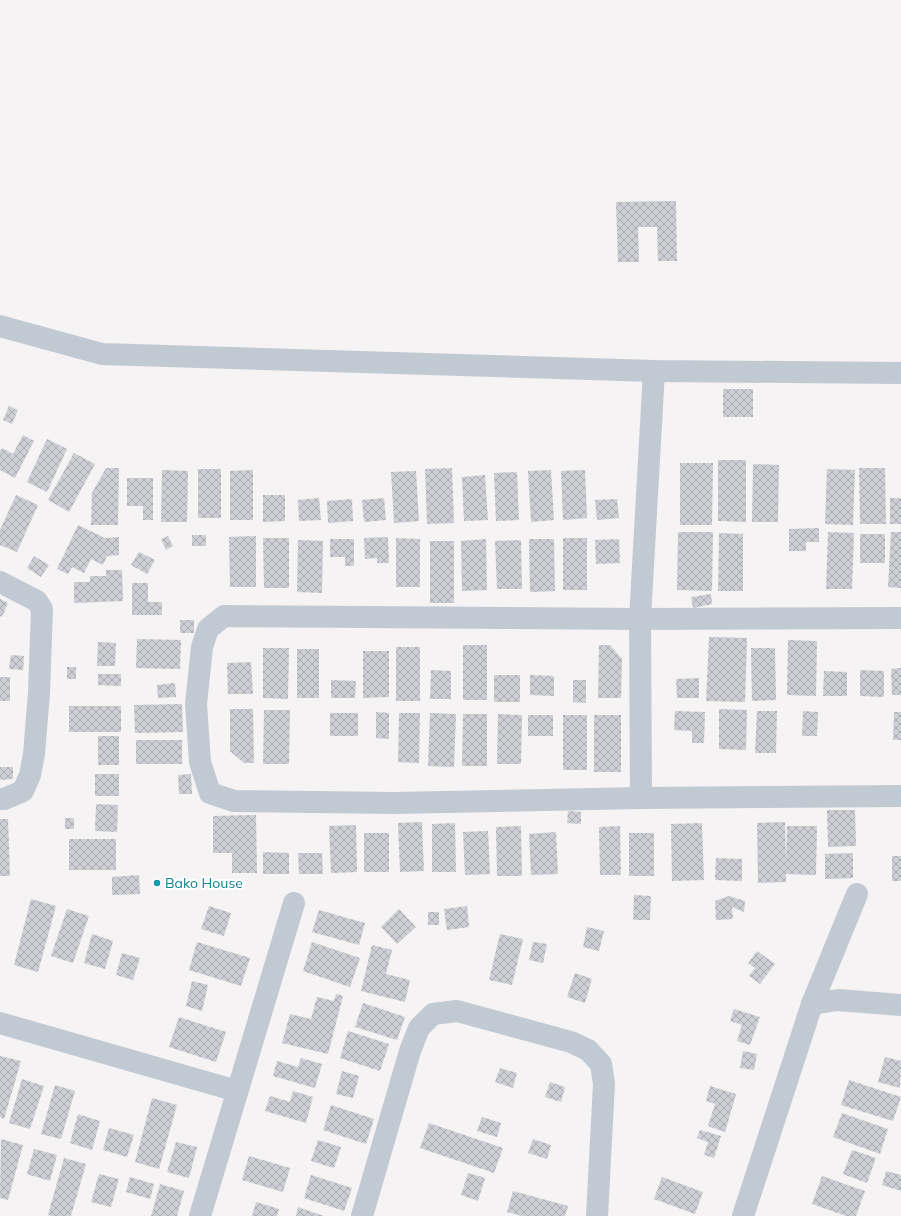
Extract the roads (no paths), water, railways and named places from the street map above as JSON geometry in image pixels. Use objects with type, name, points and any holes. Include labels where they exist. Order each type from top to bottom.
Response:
[{"type":"street","points":[[0,326],[102,354],[654,371],[901,373]]},
{"type":"street","points":[[641,798],[640,619],[654,371]]},
{"type":"street","points":[[0,582],[37,600],[42,609],[39,693],[34,754],[30,775],[23,791],[4,799],[0,799]]},
{"type":"street","points":[[901,618],[640,619],[224,616],[208,629],[202,647],[196,704],[200,762],[210,793],[234,802],[394,803],[641,798],[901,796]]},
{"type":"street","points":[[743,1216],[812,1004],[857,894]]},
{"type":"street","points":[[200,1216],[294,903]]},
{"type":"street","points":[[812,1004],[838,1000],[901,1004]]},
{"type":"street","points":[[362,1216],[410,1051],[419,1028],[433,1014],[457,1011],[571,1042],[588,1050],[601,1064],[604,1084],[597,1216]]},
{"type":"street","points":[[0,1023],[237,1091]]},
{"type":"place","name":"Bako House","points":[[157,883]]}]
